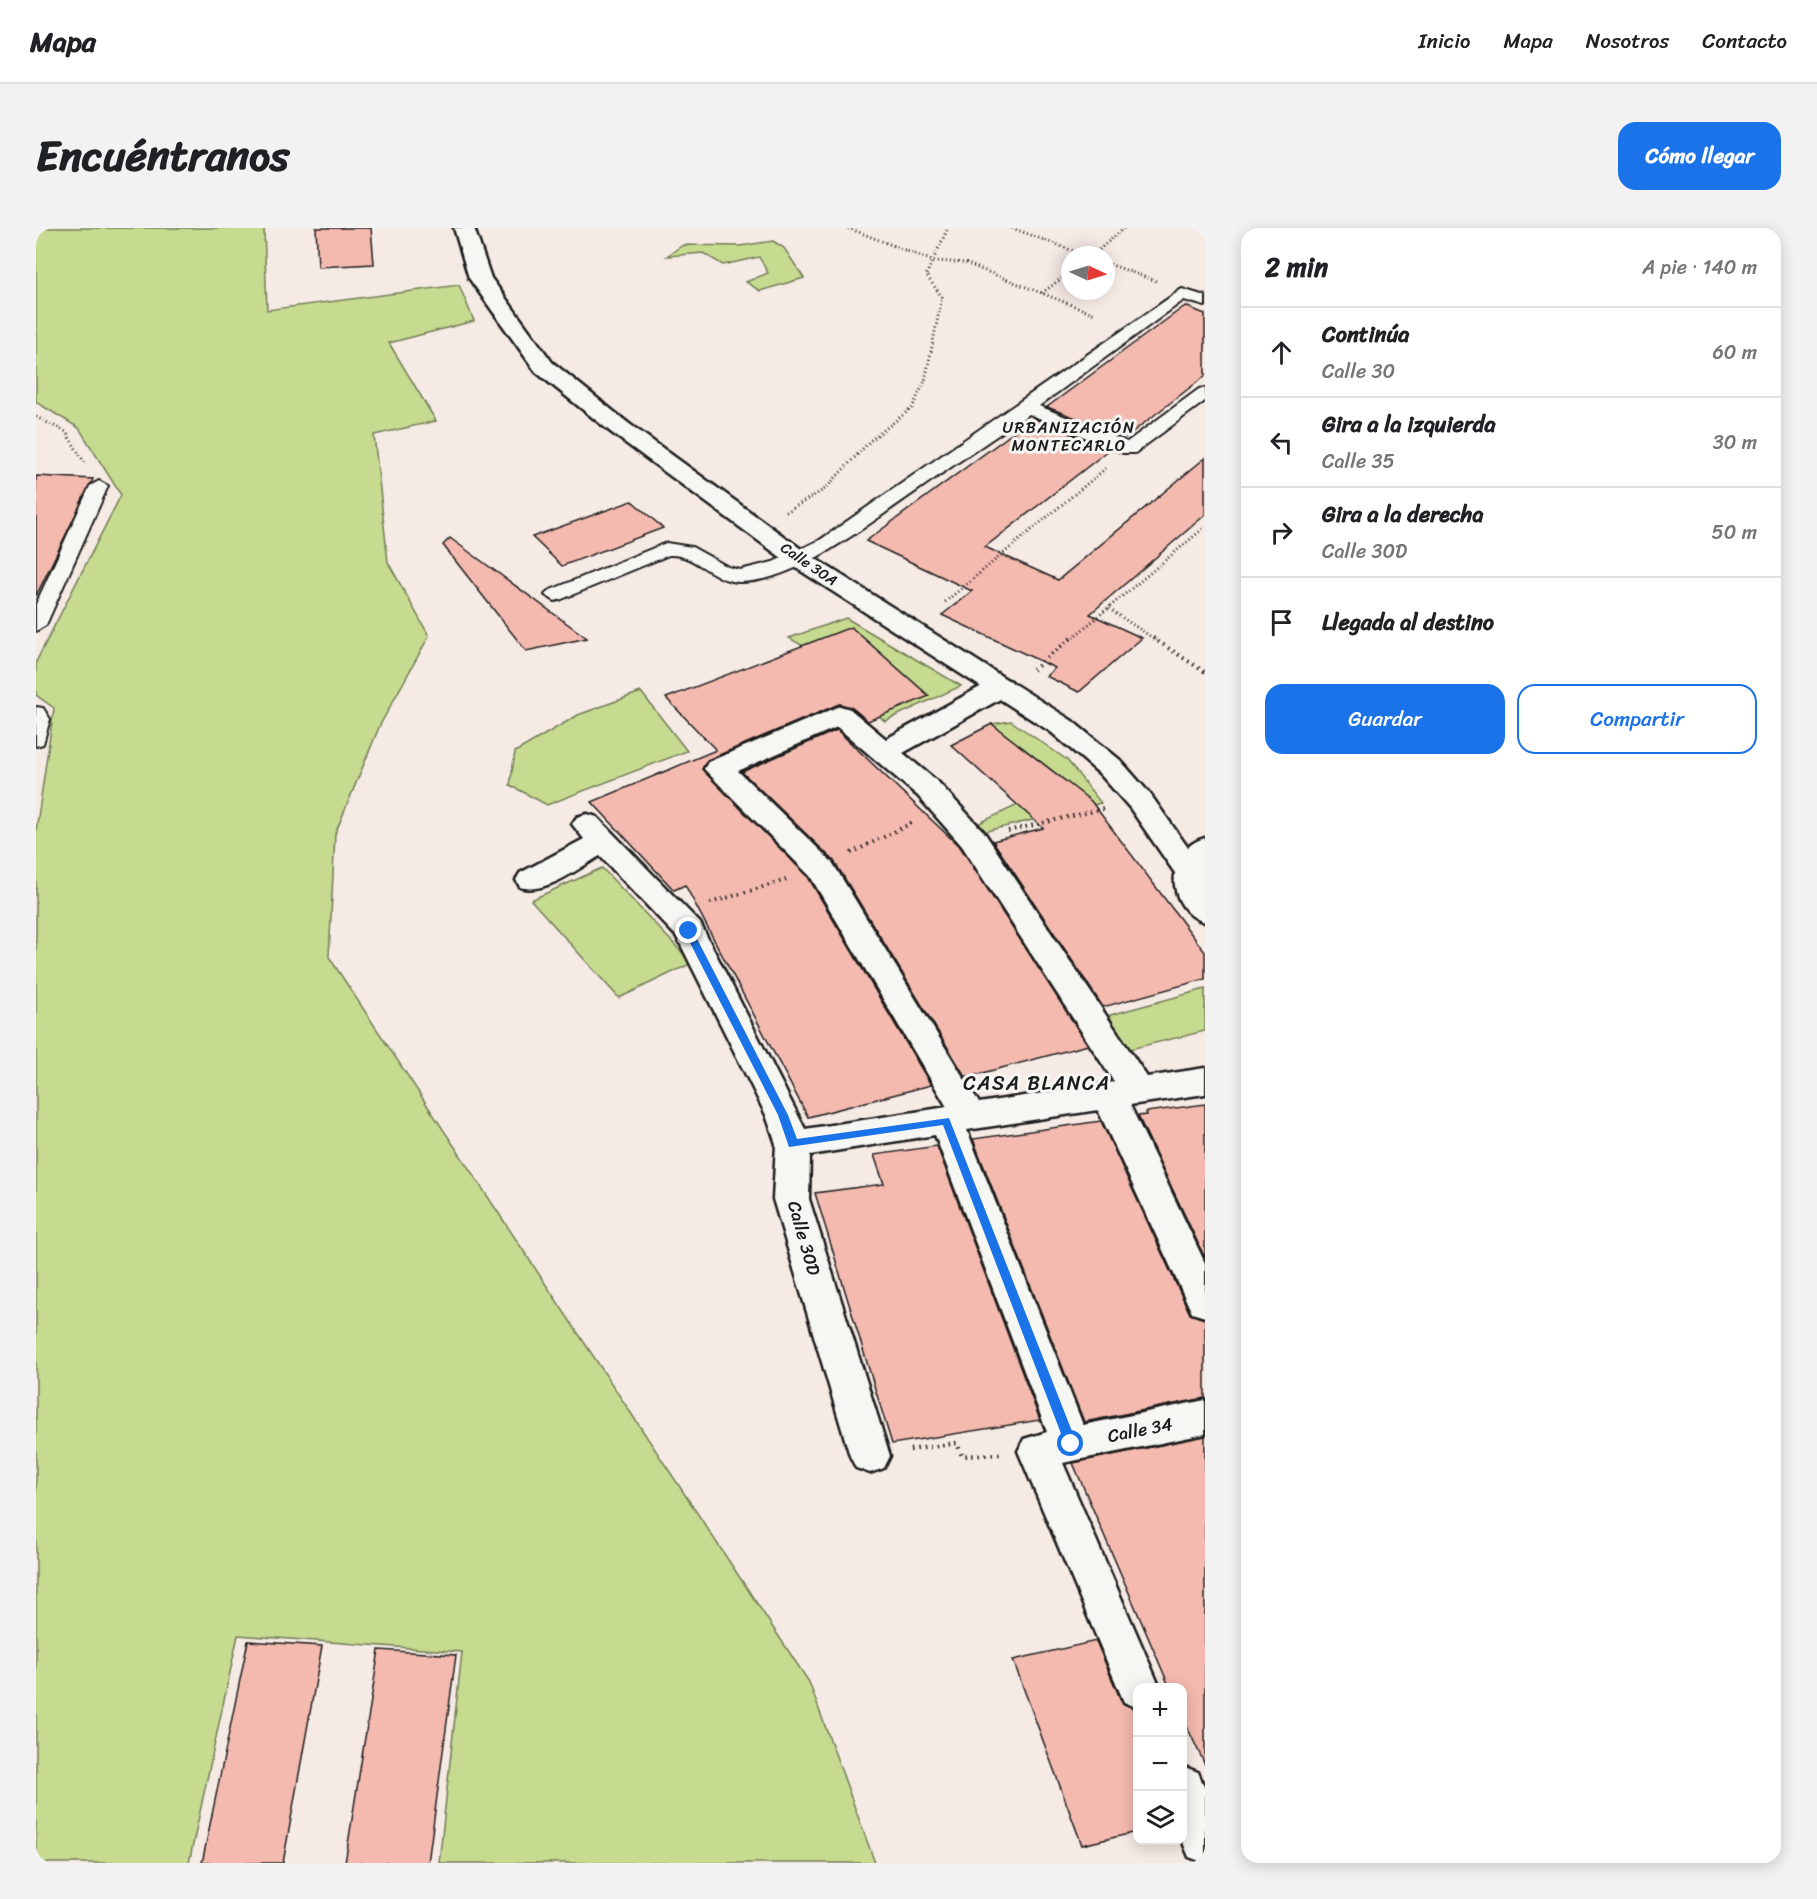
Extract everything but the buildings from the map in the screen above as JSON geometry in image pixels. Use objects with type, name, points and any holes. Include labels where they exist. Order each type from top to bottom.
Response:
[{"type":"street","name":"Calle 30A","points":[[464,228],[480,278],[544,367],[620,428],[760,528],[799,559],[1061,726],[1110,767],[1196,858]]},
{"type":"street","points":[[884,752],[1001,687]]},
{"type":"street","points":[[1137,1683],[1055,1448],[958,1119],[820,869],[718,769],[840,715],[928,789],[973,840],[1123,1093],[1205,1302]]},
{"type":"street","name":"Calle 30D","points":[[531,880],[595,833],[675,914],[694,941],[783,1115],[793,1144],[791,1199],[870,1456]]},
{"type":"street","points":[[1196,858],[1189,888],[1204,910]]},
{"type":"street","points":[[793,1144],[1205,1081]]},
{"type":"street","name":"Calle 34","points":[[1055,1448],[1205,1417]]},
{"type":"street","points":[[1183,1791],[1205,1841]]},
{"type":"lane","points":[[555,595],[666,549],[678,548],[694,552],[729,574],[742,577],[799,559],[827,544],[1027,407],[1182,294],[1205,302]]},
{"type":"lane","points":[[1027,407],[1129,449],[1205,393]]},
{"type":"lane","points":[[36,625],[99,486]]},
{"type":"lane","points":[[36,712],[40,719],[36,739]]},
{"type":"path","points":[[848,228],[933,261],[965,263],[1095,314]]},
{"type":"path","points":[[760,528],[825,489],[871,440],[912,408],[925,381],[942,297],[926,275],[948,228]]},
{"type":"path","points":[[1012,228],[1061,246]]},
{"type":"path","points":[[1103,246],[1124,228]]},
{"type":"path","points":[[1115,266],[1156,281]]},
{"type":"path","points":[[1041,293],[1061,279]]},
{"type":"path","points":[[36,417],[66,432],[99,486]]},
{"type":"path","points":[[945,602],[1129,449]]},
{"type":"path","points":[[1001,687],[1040,667],[1205,527]]},
{"type":"path","points":[[1108,609],[1205,672]]},
{"type":"path","points":[[973,840],[1140,801]]},
{"type":"path","points":[[675,914],[820,869],[943,808]]},
{"type":"path","points":[[870,1456],[957,1443],[962,1456],[1055,1448]]},
{"type":"green space","points":[[36,228],[264,228],[267,310],[459,285],[474,321],[389,343],[436,421],[374,435],[388,562],[429,636],[380,725],[335,834],[329,957],[809,1682],[875,1863],[439,1863],[462,1652],[238,1635],[189,1863],[36,1863],[36,831],[54,708],[36,695],[36,662],[121,495],[79,428],[36,402]]},
{"type":"green space","points":[[773,241],[784,248],[804,278],[760,291],[746,282],[768,273],[759,257],[723,265],[703,253],[667,256],[683,245],[740,246]]},
{"type":"green space","points":[[846,618],[961,686],[885,721],[879,716],[928,695],[851,627],[803,646],[789,638]]},
{"type":"green space","points":[[641,692],[687,751],[547,805],[510,785],[515,752],[578,715]]},
{"type":"green space","points":[[1011,721],[1067,760],[1101,803],[979,833],[973,826],[1067,782],[992,724]]},
{"type":"green space","points":[[602,868],[692,963],[619,998],[531,900]]},
{"type":"green space","points":[[1205,989],[1205,1031],[1126,1050],[1116,1036],[1110,1015]]},
{"type":"district","name":"URBANIZACIÓN MONTECARLO","points":[[1069,436]]},
{"type":"district","name":"CASA BLANCA","points":[[1037,1083]]},
{"type":"route","points":[[689,931],[783,1115],[793,1144],[946,1120],[1071,1444]]}]
